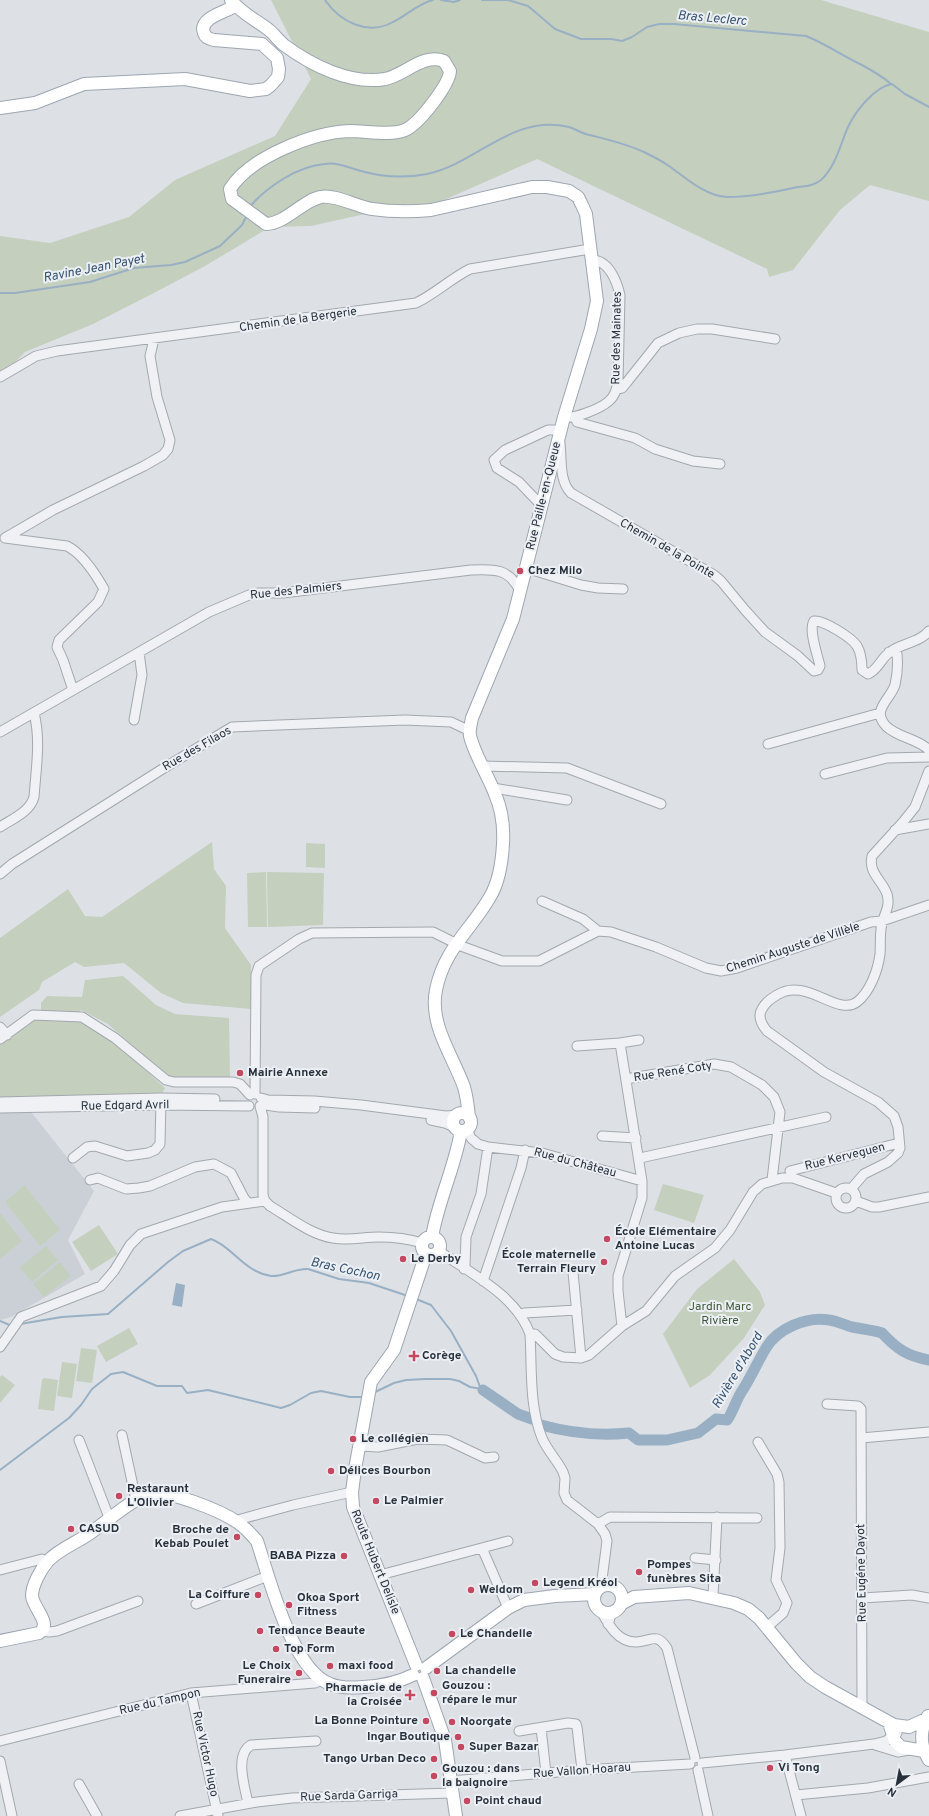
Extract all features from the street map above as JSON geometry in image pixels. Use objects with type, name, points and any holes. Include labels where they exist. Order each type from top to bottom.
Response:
[{"type":"main road","points":[[0,108],[35,103],[84,84],[122,81],[185,79],[250,92],[266,89],[278,77],[279,69],[277,58],[262,44],[214,40],[206,37],[204,34],[203,28],[206,21],[233,3]]},
{"type":"main road","name":"Rue Paille-en-Queue","points":[[233,3],[269,30],[282,44],[293,51],[337,73],[351,78],[375,80],[394,77],[431,59],[444,61],[450,70],[446,84],[418,119],[405,130],[391,132],[336,132],[281,149],[240,175],[230,189],[232,198],[266,224],[275,222],[323,196],[372,210],[414,212],[431,210],[532,187],[547,187],[569,191],[578,197],[586,214],[597,301],[592,325],[569,417],[559,435],[513,619],[472,718],[470,731],[475,751],[493,788],[503,820],[503,845],[498,879],[486,903],[456,942],[441,971],[435,990],[437,1022],[465,1094],[462,1115]]},
{"type":"main road","points":[[427,1245],[458,1148],[461,1129],[453,1119],[462,1115]]},
{"type":"main road","points":[[427,1245],[439,1242],[439,1251]]},
{"type":"main road","name":"Route Hubert Delisle","points":[[427,1245],[394,1350],[374,1377],[370,1386],[352,1492],[353,1507],[364,1531],[445,1740],[456,1816]]},
{"type":"main road","points":[[0,1641],[39,1633],[42,1631],[44,1625],[43,1620],[35,1606],[32,1592],[47,1562],[56,1553],[76,1543],[136,1500],[150,1494],[170,1494],[219,1512],[249,1531],[257,1541],[284,1621],[298,1652],[306,1664],[322,1680],[337,1686],[369,1687],[398,1681],[419,1671],[508,1608],[524,1600],[555,1596],[607,1598],[689,1593],[713,1597],[748,1609],[759,1618],[796,1663],[810,1676],[826,1687],[889,1723],[909,1727],[928,1716]]},
{"type":"main road","points":[[926,1756],[922,1735],[928,1716]]},
{"type":"main road","points":[[889,1723],[896,1741],[901,1747],[926,1756]]},
{"type":"street","name":"Chemin de la Bergerie","points":[[0,377],[36,356],[58,351],[416,303],[428,298],[454,277],[470,269],[591,255]]},
{"type":"street","name":"Rue des Mainates","points":[[569,417],[609,401],[617,389],[619,290],[613,275],[602,263],[591,255]]},
{"type":"street","points":[[617,389],[622,388],[658,343],[679,333],[697,329],[712,329],[775,339]]},
{"type":"street","points":[[73,690],[57,647],[59,640],[98,602],[104,589],[97,576],[75,550],[67,546],[4,538],[52,510],[144,466],[163,455],[168,449],[170,440],[157,396],[150,356],[154,339]]},
{"type":"street","points":[[569,417],[577,422],[635,438],[656,449],[685,458],[720,464]]},
{"type":"street","points":[[542,505],[519,482],[497,468],[494,460],[505,450],[548,430],[559,435]]},
{"type":"street","name":"Chemin de la Pointe","points":[[559,435],[562,481],[571,493],[714,575],[721,581],[765,632],[798,656],[809,668],[816,671],[820,666],[812,632],[814,621],[820,621],[827,624],[854,643],[859,650],[862,670],[866,673],[870,673],[890,652],[921,638],[929,631]]},
{"type":"street","points":[[526,568],[587,586],[623,589]]},
{"type":"street","name":"Rue des Palmiers","points":[[0,732],[209,612],[239,598],[259,593],[284,593],[471,570],[492,569],[507,574],[515,581],[520,591]]},
{"type":"street","points":[[134,720],[142,675],[139,652]]},
{"type":"street","points":[[890,652],[895,652],[897,654],[896,678],[892,692],[883,703],[880,713],[882,721],[887,727],[918,742],[929,750]]},
{"type":"street","points":[[0,827],[26,810],[32,804],[34,797],[38,740],[34,713]]},
{"type":"street","points":[[768,744],[880,713]]},
{"type":"street","name":"Rue des Filaos","points":[[0,874],[12,864],[232,727],[405,720],[451,722],[470,731]]},
{"type":"street","points":[[825,774],[887,758],[929,757]]},
{"type":"street","points":[[482,766],[567,768],[661,804]]},
{"type":"street","points":[[851,1189],[864,1174],[894,1157],[900,1148],[898,1127],[894,1116],[888,1109],[878,1102],[824,1072],[798,1054],[768,1031],[762,1025],[760,1017],[762,1008],[769,1000],[781,992],[795,989],[820,996],[841,1006],[850,1006],[856,1003],[868,988],[877,966],[882,920],[888,906],[888,900],[884,888],[872,869],[870,862],[876,850],[915,807],[929,771]]},
{"type":"street","points":[[493,788],[567,800]]},
{"type":"street","points":[[895,830],[929,824]]},
{"type":"street","points":[[255,1101],[256,975],[260,966],[299,939],[312,934],[433,932],[502,961],[539,962],[598,931],[583,919],[542,901]]},
{"type":"street","name":"Chemin Auguste de Villèle","points":[[598,931],[625,936],[706,968],[721,971],[736,968],[871,922],[929,906]]},
{"type":"street","points":[[0,1027],[3,1037],[33,1015],[82,1017],[115,1038],[166,1080],[174,1082],[233,1082],[240,1084],[255,1101],[263,1117],[263,1195],[265,1201],[270,1206],[320,1235],[332,1238],[342,1240],[380,1237],[414,1240],[427,1245]]},
{"type":"street","points":[[578,1046],[639,1040]]},
{"type":"street","points":[[620,1043],[640,1158],[642,1181],[642,1198],[618,1276],[622,1326]]},
{"type":"street","name":"Rue René Coty","points":[[626,1079],[714,1064],[731,1067],[762,1085],[774,1097],[780,1112],[772,1180]]},
{"type":"street","points":[[73,1158],[87,1147],[95,1146],[127,1156],[148,1153],[155,1150],[160,1144],[161,1101]]},
{"type":"street","name":"Rue Edgard Avril","points":[[0,1108],[161,1101]]},
{"type":"street","name":"Rue Edgard Avril","points":[[255,1101],[361,1111],[440,1122],[461,1129]]},
{"type":"street","name":"Rue Edgard Avril","points":[[0,1102],[314,1101],[361,1105],[446,1116],[462,1115]]},
{"type":"street","points":[[640,1158],[826,1117]]},
{"type":"street","name":"Rue du Château","points":[[461,1129],[478,1144],[488,1147],[525,1150],[558,1157],[642,1181]]},
{"type":"street","points":[[602,1136],[636,1138]]},
{"type":"street","name":"Rue Kerveguen","points":[[790,1171],[900,1144]]},
{"type":"street","points":[[464,1269],[466,1237],[481,1194],[488,1147]]},
{"type":"street","points":[[483,1281],[519,1176],[525,1150]]},
{"type":"street","points":[[90,1180],[98,1178],[126,1189],[139,1188],[150,1186],[195,1167],[214,1164],[231,1173],[248,1203]]},
{"type":"street","points":[[530,1334],[535,1334],[555,1354],[564,1357],[581,1358],[588,1355],[622,1326],[646,1311],[675,1276],[715,1248],[730,1230],[753,1192],[772,1180],[794,1178],[804,1180],[836,1193]]},
{"type":"street","points":[[841,1188],[851,1189],[856,1195],[856,1201],[852,1206],[843,1208],[836,1200],[836,1193],[841,1188]]},
{"type":"street","points":[[856,1201],[872,1207],[879,1207],[929,1197]]},
{"type":"street","points":[[0,1347],[21,1317],[101,1286],[108,1279],[130,1245],[141,1234],[208,1211],[265,1201]]},
{"type":"street","points":[[439,1251],[483,1281],[507,1300],[520,1315],[530,1334],[534,1408],[536,1422],[541,1436],[563,1472],[565,1478],[564,1494],[567,1500],[598,1524],[607,1541],[604,1574],[608,1624],[626,1640],[637,1642],[656,1638],[662,1641],[668,1648],[708,1816]]},
{"type":"street","points":[[573,1272],[581,1358]]},
{"type":"street","points":[[520,1315],[524,1313],[577,1310]]},
{"type":"street","name":"Rue Eugéne Dayot","points":[[827,1404],[860,1407],[862,1708]]},
{"type":"street","points":[[861,1438],[929,1432]]},
{"type":"street","points":[[122,1435],[136,1500]]},
{"type":"street","points":[[359,1446],[378,1447],[418,1439],[447,1440],[485,1458],[494,1457]]},
{"type":"street","points":[[78,1440],[110,1520]]},
{"type":"street","points":[[758,1442],[777,1474],[779,1482],[780,1548],[776,1580],[787,1603],[784,1613],[767,1627]]},
{"type":"street","points":[[237,1522],[293,1505],[352,1492]]},
{"type":"street","points":[[598,1524],[610,1517],[757,1518]]},
{"type":"street","points":[[713,1597],[717,1518]]},
{"type":"street","points":[[380,1575],[508,1541]]},
{"type":"street","points":[[482,1548],[508,1608]]},
{"type":"street","points":[[695,1558],[716,1560]]},
{"type":"street","points":[[0,1570],[42,1559],[47,1562]]},
{"type":"street","points":[[196,1604],[268,1576]]},
{"type":"street","points":[[862,1598],[912,1596],[929,1598]]},
{"type":"street","points":[[42,1631],[57,1631],[138,1601]]},
{"type":"street","name":"Rue du Tampon","points":[[0,1741],[191,1693],[315,1683],[322,1680]]},
{"type":"street","name":"Rue Victor Hugo","points":[[191,1693],[218,1812]]},
{"type":"street","points":[[519,1731],[568,1723],[576,1724],[582,1770]]},
{"type":"street","name":"Rue Vallon Hoarau","points":[[451,1787],[546,1773],[696,1764],[874,1744],[886,1741],[893,1734],[909,1727]]},
{"type":"street","points":[[541,1728],[546,1773]]},
{"type":"street","points":[[248,1803],[241,1767],[248,1747],[316,1741]]},
{"type":"street","name":"Rue Vallon Hoarau","points":[[874,1744],[898,1752],[910,1750]]},
{"type":"street","points":[[785,1755],[801,1816]]},
{"type":"street","points":[[0,1761],[12,1816]]},
{"type":"street","points":[[796,1795],[868,1788],[929,1777]]},
{"type":"street","points":[[79,1784],[97,1816]]},
{"type":"street","name":"Rue Sarda Garriga","points":[[180,1816],[218,1812],[248,1803],[451,1787]]},
{"type":"shaded area","points":[[31,1112],[94,1191],[68,1240],[85,1274],[11,1317],[0,1320],[0,1113]]},
{"type":"green space","points":[[271,0],[821,0],[929,32],[929,201],[870,185],[840,210],[793,270],[769,277],[767,269],[537,159],[437,203],[437,209],[410,204],[311,226],[270,227],[205,266],[152,294],[93,324],[25,352],[0,378],[0,236],[50,243],[129,217],[175,180],[275,136],[311,79]]},
{"type":"green space","points":[[212,842],[214,869],[226,886],[225,928],[251,965],[251,1009],[183,1003],[161,993],[124,963],[84,967],[75,962],[42,982],[39,990],[0,1017],[0,938],[68,889],[85,916],[102,917]]},
{"type":"green space","points":[[306,843],[325,844],[325,868],[306,867]]},
{"type":"green space","points":[[266,872],[267,927],[248,927],[247,873]]},
{"type":"green space","points":[[267,872],[324,873],[323,925],[268,927]]},
{"type":"green space","points":[[123,976],[156,1005],[175,1014],[229,1018],[230,1078],[170,1077],[165,1075],[108,1024],[81,1010],[78,1013],[41,1013],[41,1003],[47,996],[82,997],[85,980]]},
{"type":"green space","points":[[34,1020],[76,1020],[84,1022],[117,1044],[165,1088],[162,1093],[0,1098],[0,1044]]},
{"type":"green space","points":[[663,1184],[704,1195],[694,1223],[654,1210]]},
{"type":"green space","points":[[24,1185],[60,1230],[40,1246],[5,1202]]},
{"type":"green space","points":[[0,1213],[22,1241],[0,1259]]},
{"type":"green space","points":[[99,1225],[118,1254],[91,1271],[72,1242]]},
{"type":"green space","points":[[46,1246],[58,1260],[32,1282],[20,1267]]},
{"type":"green space","name":"Jardin Marc Rivière","points":[[734,1259],[760,1292],[765,1305],[744,1338],[710,1375],[690,1388],[663,1334],[697,1289]]},
{"type":"green space","points":[[60,1262],[71,1276],[44,1297],[33,1284]]},
{"type":"green space","points":[[129,1328],[138,1344],[106,1362],[97,1346]]},
{"type":"green space","points":[[81,1348],[97,1350],[92,1383],[76,1381]]},
{"type":"green space","points":[[62,1362],[77,1364],[72,1398],[57,1396]]},
{"type":"green space","points":[[2,1375],[15,1385],[0,1403],[0,1377]]},
{"type":"green space","points":[[44,1378],[58,1380],[54,1411],[38,1409],[42,1380]]},
{"type":"water","points":[[176,1283],[185,1285],[182,1307],[172,1305]]},
{"type":"waterway","name":"Bras Leclerc","points":[[325,0],[338,15],[355,24],[374,28],[393,22],[422,4],[433,0]]},
{"type":"waterway","name":"Bras Leclerc","points":[[441,0],[454,2],[460,0]]},
{"type":"waterway","name":"Bras Leclerc","points":[[482,0],[507,0]]},
{"type":"waterway","name":"Bras Leclerc","points":[[508,0],[528,6],[555,29],[581,39],[611,39],[622,41],[632,37],[647,27],[659,24],[674,24],[806,36],[870,69],[891,84]]},
{"type":"waterway","name":"Ravine Jean Payet","points":[[249,208],[261,195],[274,185],[293,173],[309,167],[334,164],[386,176],[411,176],[427,174],[463,160],[512,133],[530,127],[548,125],[569,127],[584,134],[632,147],[664,162],[696,186],[719,196],[744,196],[777,192],[811,185],[821,180],[834,162],[848,127],[855,114],[872,95],[885,86],[892,84],[905,94],[929,107]]},
{"type":"waterway","name":"Ravine Jean Payet","points":[[0,293],[15,293],[90,282],[134,268],[171,265],[185,262],[220,246],[242,225],[247,215]]},
{"type":"waterway","name":"Bras Cochon","points":[[20,1324],[62,1317],[108,1314],[168,1262],[183,1251],[211,1239],[225,1247],[253,1270],[262,1274],[276,1276],[308,1269],[339,1279],[369,1283],[408,1296]]},
{"type":"waterway","name":"Bras Cochon","points":[[416,1299],[431,1305],[451,1331],[476,1376],[480,1387],[483,1390]]},
{"type":"waterway","name":"Rivière d'Abord","points":[[541,1425],[585,1433],[629,1433],[638,1440],[667,1440],[698,1433],[716,1419],[727,1420],[740,1394],[771,1341],[777,1335],[793,1325],[811,1320],[820,1319],[832,1321],[882,1333],[908,1354],[929,1360]]},
{"type":"waterway","name":"Bras Cochon","points":[[0,1321],[12,1326]]},
{"type":"waterway","name":"Rivière d'Abord","points":[[0,1470],[69,1418],[81,1405],[92,1389],[111,1374],[123,1372],[157,1386],[182,1386],[187,1393],[208,1390],[281,1408],[290,1405],[311,1393],[321,1391],[350,1397],[363,1397]]},
{"type":"waterway","name":"Rivière d'Abord","points":[[373,1393],[394,1383],[406,1380],[425,1379],[450,1379],[459,1381],[470,1387],[482,1389]]},
{"type":"waterway","name":"Rivière d'Abord","points":[[483,1390],[518,1414],[532,1419]]},
{"type":"place","name":"Chez Milo","points":[[520,571]]},
{"type":"place","name":"Mairie Annexe","points":[[240,1073]]},
{"type":"place","name":"École Elémentaire Antoine Lucas","points":[[607,1239]]},
{"type":"place","name":"Le Derby","points":[[403,1259]]},
{"type":"place","name":"École maternelle Terrain Fleury","points":[[604,1262]]},
{"type":"place","name":"Corège","points":[[414,1356]]},
{"type":"place","name":"Le collégien","points":[[353,1439]]},
{"type":"place","name":"Délices Bourbon","points":[[331,1471]]},
{"type":"place","name":"Restaraunt L'Olivier","points":[[119,1496]]},
{"type":"place","name":"Le Palmier","points":[[376,1501]]},
{"type":"place","name":"CASUD","points":[[71,1529]]},
{"type":"place","name":"Broche de Kebab Poulet","points":[[237,1537]]},
{"type":"place","name":"BABA Pizza","points":[[344,1556]]},
{"type":"place","name":"Pompes funèbres Sita","points":[[639,1572]]},
{"type":"place","name":"Legend Kréol","points":[[535,1583]]},
{"type":"place","name":"Weldom","points":[[471,1590]]},
{"type":"place","name":"La Coiffure","points":[[258,1595]]},
{"type":"place","name":"Okoa Sport Fitness","points":[[289,1605]]},
{"type":"place","name":"Tendance Beaute","points":[[260,1631]]},
{"type":"place","name":"Le Chandelle","points":[[452,1634]]},
{"type":"place","name":"Top Form","points":[[276,1649]]},
{"type":"place","name":"maxi food","points":[[330,1666]]},
{"type":"place","name":"La chandelle","points":[[437,1671]]},
{"type":"place","name":"Le Choix Funeraire","points":[[299,1673]]},
{"type":"place","name":"Gouzou : répare le mur","points":[[434,1693]]},
{"type":"place","name":"Pharmacie de la Croisée","points":[[410,1695]]},
{"type":"place","name":"La Bonne Pointure","points":[[426,1721]]},
{"type":"place","name":"Noorgate","points":[[452,1722]]},
{"type":"place","name":"Ingar Boutique","points":[[458,1737]]},
{"type":"place","name":"Super Bazar","points":[[461,1747]]},
{"type":"place","name":"Tango Urban Deco","points":[[434,1759]]},
{"type":"place","name":"Vi Tong","points":[[770,1768]]},
{"type":"place","name":"Gouzou : dans la baignoire","points":[[434,1776]]},
{"type":"place","name":"Point chaud","points":[[467,1801]]}]
